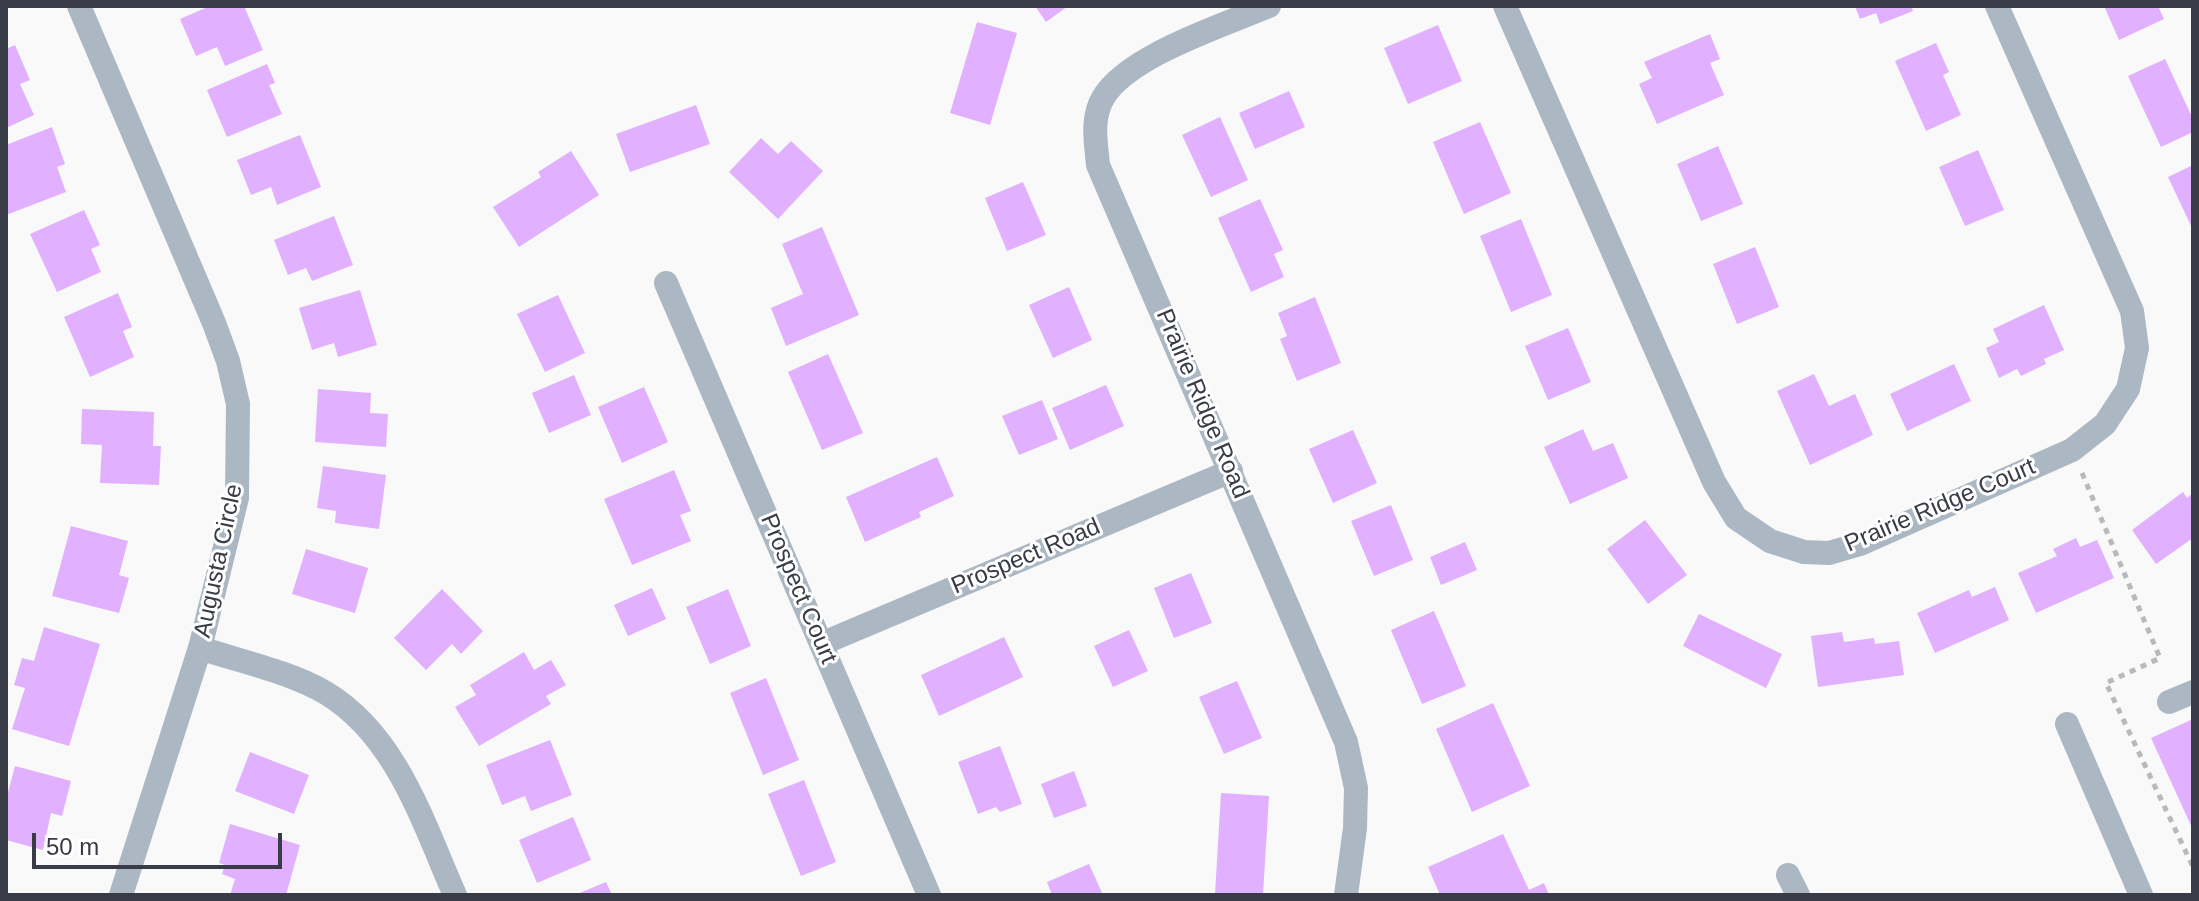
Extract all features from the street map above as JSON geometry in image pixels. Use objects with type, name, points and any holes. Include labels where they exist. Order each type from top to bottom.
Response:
[{"type":"street","name":"Augusta Circle","points":[[79,6],[214,323],[228,361],[238,404],[237,498],[200,648],[121,895]]},
{"type":"street","name":"Prairie Ridge Road","points":[[1269,6],[1149,58],[1122,76],[1102,99],[1094,127],[1098,165],[1346,742],[1356,788],[1355,828],[1346,895]]},
{"type":"street","name":"Prairie Ridge Court","points":[[1505,6],[1714,482],[1736,518],[1770,541],[1804,552],[1829,553],[1860,544],[2072,450],[2105,424],[2128,389],[2137,348],[2132,311],[1997,6]]},
{"type":"street","name":"Prospect Court","points":[[666,283],[929,895]]},
{"type":"street","name":"Prospect Road","points":[[821,644],[1231,471]]},
{"type":"street","points":[[200,648],[312,686],[360,718],[389,755],[418,810],[455,895]]},
{"type":"street","points":[[2169,702],[2193,692]]},
{"type":"street","points":[[2067,724],[2141,895]]},
{"type":"path","points":[[2072,450],[2160,658],[2106,683],[2193,867]]},
{"type":"building","points":[[210,6],[244,6],[263,50],[225,66],[217,47],[196,56],[180,19]]},
{"type":"building","points":[[1035,6],[1068,6],[1046,22]]},
{"type":"building","points":[[1855,6],[1911,6],[1913,11],[1880,24],[1876,13],[1860,19]]},
{"type":"building","points":[[2104,6],[2158,6],[2164,19],[2119,40]]},
{"type":"building","points":[[977,22],[1017,33],[990,125],[950,113]]},
{"type":"building","points":[[1438,25],[1462,81],[1408,104],[1384,48]]},
{"type":"building","points":[[1710,34],[1720,59],[1710,63],[1724,95],[1657,124],[1639,84],[1652,78],[1644,62]]},
{"type":"building","points":[[1936,43],[1949,72],[1943,75],[1961,115],[1926,131],[1895,61]]},
{"type":"building","points":[[15,45],[30,80],[20,84],[34,115],[6,128],[6,49]]},
{"type":"building","points":[[2165,59],[2193,119],[2193,132],[2161,147],[2128,76]]},
{"type":"building","points":[[267,64],[275,83],[269,85],[282,114],[227,137],[207,90]]},
{"type":"building","points":[[1289,91],[1305,127],[1255,149],[1239,113]]},
{"type":"building","points":[[696,105],[710,144],[630,172],[616,134]]},
{"type":"building","points":[[1220,117],[1248,180],[1211,197],[1182,135]]},
{"type":"building","points":[[1480,122],[1511,193],[1464,214],[1433,142]]},
{"type":"building","points":[[52,127],[65,164],[57,167],[66,192],[6,215],[6,145]]},
{"type":"building","points":[[300,135],[321,187],[277,205],[271,187],[251,195],[237,160]]},
{"type":"building","points":[[761,138],[778,154],[791,141],[823,171],[778,219],[729,172]]},
{"type":"building","points":[[1718,146],[1743,204],[1701,221],[1677,164]]},
{"type":"building","points":[[1978,150],[2004,210],[1965,226],[1939,167]]},
{"type":"building","points":[[571,151],[599,195],[519,247],[493,207],[541,177],[538,172]]},
{"type":"building","points":[[2193,165],[2193,230],[2168,177]]},
{"type":"building","points":[[1023,182],[1046,235],[1007,251],[985,198]]},
{"type":"building","points":[[1260,199],[1283,250],[1274,254],[1284,277],[1251,292],[1218,218]]},
{"type":"building","points":[[84,210],[100,245],[91,249],[101,272],[57,292],[30,234]]},
{"type":"building","points":[[334,216],[353,265],[312,281],[306,268],[288,275],[274,240]]},
{"type":"building","points":[[1521,219],[1552,295],[1511,312],[1480,236]]},
{"type":"building","points":[[822,227],[859,315],[786,346],[771,308],[803,294],[782,244]]},
{"type":"building","points":[[1755,247],[1779,307],[1737,324],[1713,264]]},
{"type":"building","points":[[1069,287],[1092,340],[1053,358],[1029,305]]},
{"type":"building","points":[[360,290],[377,345],[338,357],[334,343],[312,350],[299,308]]},
{"type":"building","points":[[118,293],[132,327],[123,331],[134,357],[90,377],[64,317]]},
{"type":"building","points":[[558,295],[585,353],[545,372],[517,314]]},
{"type":"building","points":[[1315,297],[1341,363],[1297,381],[1280,339],[1287,336],[1278,313]]},
{"type":"building","points":[[2044,305],[2064,350],[2044,359],[2046,364],[2021,376],[2017,369],[1999,378],[1986,348],[1999,342],[1993,329]]},
{"type":"building","points":[[1568,328],[1591,382],[1548,400],[1525,346]]},
{"type":"building","points":[[828,354],[863,433],[822,450],[788,372]]},
{"type":"building","points":[[1954,364],[1971,401],[1907,431],[1890,394]]},
{"type":"building","points":[[1814,374],[1829,406],[1855,394],[1873,435],[1810,465],[1777,391]]},
{"type":"building","points":[[574,375],[591,415],[549,433],[532,393]]},
{"type":"building","points":[[1106,385],[1124,426],[1070,450],[1052,408]]},
{"type":"building","points":[[644,387],[668,442],[622,463],[598,407]]},
{"type":"building","points":[[318,389],[371,393],[370,413],[388,414],[386,447],[315,442]]},
{"type":"building","points":[[1042,400],[1058,439],[1019,455],[1002,416]]},
{"type":"building","points":[[82,409],[154,412],[153,446],[161,446],[159,485],[100,483],[102,445],[81,444]]},
{"type":"building","points":[[1583,429],[1593,451],[1613,443],[1628,478],[1570,504],[1544,447]]},
{"type":"building","points":[[1353,430],[1377,483],[1333,503],[1309,449]]},
{"type":"building","points":[[937,457],[954,496],[919,512],[921,517],[865,542],[846,497]]},
{"type":"building","points":[[323,466],[386,475],[379,529],[335,523],[336,511],[317,508]]},
{"type":"building","points":[[674,470],[691,511],[680,515],[691,541],[632,565],[604,499]]},
{"type":"building","points":[[2183,492],[2187,498],[2193,493],[2193,538],[2156,564],[2132,530]]},
{"type":"building","points":[[1391,505],[1413,560],[1374,576],[1351,521]]},
{"type":"building","points":[[1645,520],[1687,575],[1648,604],[1607,549]]},
{"type":"building","points":[[71,526],[128,541],[119,575],[129,578],[119,613],[52,596]]},
{"type":"building","points":[[2076,538],[2080,547],[2097,540],[2114,578],[2036,613],[2018,573],[2057,556],[2053,549]]},
{"type":"building","points":[[1465,542],[1477,570],[1441,585],[1430,557]]},
{"type":"building","points":[[306,549],[368,568],[355,613],[292,594]]},
{"type":"building","points":[[1191,573],[1212,623],[1174,638],[1154,588]]},
{"type":"building","points":[[1995,587],[2009,620],[1935,653],[1917,613],[1969,590],[1972,597]]},
{"type":"building","points":[[652,588],[666,619],[628,636],[614,605]]},
{"type":"building","points":[[442,589],[483,631],[461,654],[452,644],[426,670],[394,638]]},
{"type":"building","points":[[728,589],[751,646],[710,664],[686,607]]},
{"type":"building","points":[[1434,611],[1466,686],[1422,704],[1391,630]]},
{"type":"building","points":[[1699,614],[1782,654],[1766,688],[1683,646]]},
{"type":"building","points":[[44,627],[100,644],[69,746],[12,729],[25,688],[14,685],[22,658],[34,661]]},
{"type":"building","points":[[1129,630],[1148,671],[1113,687],[1094,646]]},
{"type":"building","points":[[1842,632],[1844,642],[1874,638],[1875,644],[1899,641],[1904,675],[1818,687],[1811,636]]},
{"type":"building","points":[[1004,637],[1023,677],[939,716],[921,675]]},
{"type":"building","points":[[524,652],[534,670],[551,660],[566,685],[546,696],[551,704],[479,746],[455,707],[476,695],[470,685]]},
{"type":"building","points":[[766,678],[799,760],[763,775],[730,693]]},
{"type":"building","points":[[1237,681],[1262,738],[1224,754],[1199,697]]},
{"type":"building","points":[[1493,703],[1530,786],[1472,812],[1436,729]]},
{"type":"building","points":[[2193,719],[2193,830],[2151,738]]},
{"type":"building","points":[[550,740],[572,795],[531,811],[525,796],[502,805],[486,765]]},
{"type":"building","points":[[1000,746],[1022,804],[1000,812],[996,807],[978,814],[958,762]]},
{"type":"building","points":[[250,752],[309,775],[294,814],[235,791]]},
{"type":"building","points":[[15,766],[71,781],[62,816],[51,813],[43,850],[6,840],[6,800]]},
{"type":"building","points":[[1074,771],[1087,806],[1054,818],[1041,784]]},
{"type":"building","points":[[804,780],[836,862],[801,876],[768,794]]},
{"type":"building","points":[[1221,793],[1269,796],[1263,895],[1215,894]]},
{"type":"building","points":[[573,817],[591,860],[537,883],[519,840]]},
{"type":"building","points":[[230,824],[300,845],[286,895],[230,895],[235,879],[222,874],[225,865],[219,863]]},
{"type":"building","points":[[1503,834],[1529,890],[1544,883],[1549,895],[1440,895],[1428,867]]},
{"type":"building","points":[[1089,864],[1103,895],[1052,895],[1047,882]]},
{"type":"building","points":[[606,882],[612,895],[575,895]]}]
